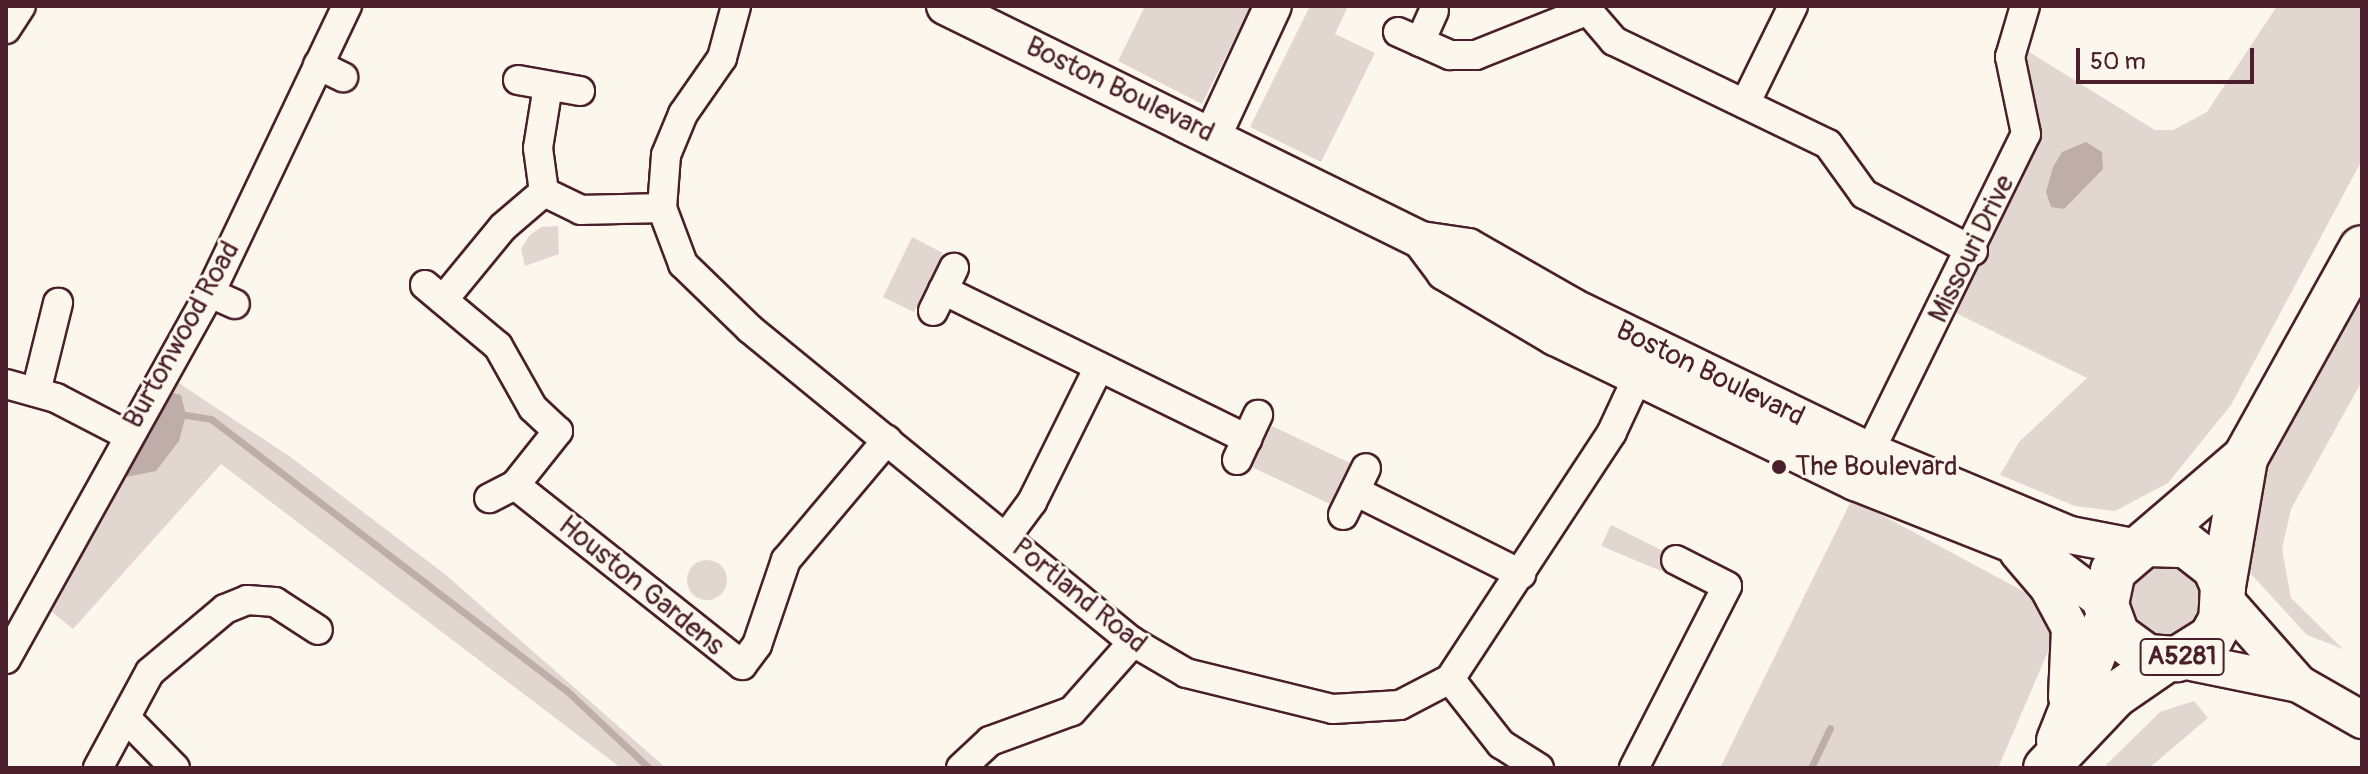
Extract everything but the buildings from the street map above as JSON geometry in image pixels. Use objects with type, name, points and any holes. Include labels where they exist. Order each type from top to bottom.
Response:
[{"type":"main road","name":"A5281","points":[[2053,754],[2107,611],[2113,571],[2245,458],[2362,248]]},
{"type":"main road","name":"A5281","points":[[2053,754],[2115,695],[2211,638],[2224,593],[2245,458]]},
{"type":"main road","points":[[2143,546],[2186,545],[2215,568],[2224,593]]},
{"type":"main road","name":"A5281","points":[[2107,611],[2130,648],[2171,659]]},
{"type":"street","points":[[6,29],[21,6]]},
{"type":"street","name":"Burtonwood Road","points":[[6,659],[127,435],[223,298],[330,71],[347,6]]},
{"type":"street","name":"Portland Road","points":[[736,6],[722,58],[671,137],[662,208],[674,249],[693,277],[887,440],[1133,642],[1186,673],[1333,709],[1400,705],[1450,679],[1521,574],[1645,362]]},
{"type":"street","name":"Boston Boulevard","points":[[931,6],[945,6],[1213,135],[1421,240],[1468,247],[1645,362],[1862,466],[2018,552],[2065,568],[2107,611]]},
{"type":"street","points":[[1213,135],[1273,6]]},
{"type":"street","points":[[1745,104],[1793,6]]},
{"type":"street","name":"Missouri Drive","points":[[1862,466],[1973,251],[2026,134],[2010,57],[2025,6]]},
{"type":"street","points":[[1434,11],[1409,37],[1450,55],[1476,55],[1585,8],[1614,41],[1828,144],[1877,203],[1973,251]]},
{"type":"street","points":[[518,80],[580,91]]},
{"type":"street","points":[[544,192],[538,148],[548,86]]},
{"type":"street","points":[[544,192],[581,210],[662,208]]},
{"type":"street","points":[[489,498],[515,485],[558,431],[533,408],[510,359],[434,292],[544,192]]},
{"type":"street","points":[[944,290],[1248,438]]},
{"type":"street","points":[[36,392],[58,303]]},
{"type":"street","points":[[1006,537],[1032,502],[1099,367]]},
{"type":"street","points":[[6,384],[36,392],[127,435]]},
{"type":"street","name":"Houston Gardens","points":[[515,485],[742,665],[757,645],[786,560],[887,440]]},
{"type":"street","name":"Boston Boulevard","points":[[1862,466],[2070,535],[2143,546]]},
{"type":"street","points":[[1355,491],[1521,574]]},
{"type":"street","points":[[2018,552],[2048,587],[2070,628],[2053,754]]},
{"type":"street","points":[[1634,768],[1727,586],[1676,560]]},
{"type":"street","points":[[2224,593],[2299,684]]},
{"type":"street","points":[[98,768],[150,672],[236,603],[275,602],[319,634]]},
{"type":"street","points":[[961,768],[990,741],[1072,711],[1133,642]]},
{"type":"street","points":[[2171,659],[2299,684],[2362,720]]},
{"type":"street","points":[[1450,679],[1501,744],[1536,767]]},
{"type":"street","points":[[126,718],[175,768]]},
{"type":"shaded area","points":[[1145,6],[1251,6],[1202,104],[1118,61]]},
{"type":"shaded area","points":[[1310,6],[1348,6],[1335,34],[1375,53],[1321,162],[1250,127]]},
{"type":"shaded area","points":[[2277,6],[2362,6],[2362,160],[2231,405],[2168,483],[2115,511],[2075,506],[2000,475],[2019,442],[2087,378],[1948,309],[2033,136],[2013,42],[2155,130],[2173,130],[2207,112]]},
{"type":"shaded area","points":[[2086,142],[2102,152],[2103,169],[2064,209],[2051,207],[2046,192],[2053,167],[2062,152]]},
{"type":"shaded area","points":[[558,226],[559,254],[525,266],[521,249],[529,236],[541,227]]},
{"type":"shaded area","points":[[912,237],[943,253],[914,312],[883,297]]},
{"type":"shaded area","points":[[2362,268],[2362,381],[2291,509],[2282,549],[2291,598],[2343,649],[2307,635],[2239,561],[2239,517]]},
{"type":"shaded area","points":[[162,372],[292,458],[446,575],[666,768],[621,768],[221,464],[73,629],[36,599]]},
{"type":"shaded area","points":[[169,392],[181,395],[186,415],[179,441],[156,471],[121,478]]},
{"type":"shaded area","points":[[1272,426],[1350,463],[1330,504],[1252,467]]},
{"type":"shaded area","points":[[1852,499],[2036,598],[2056,633],[1998,768],[1720,768]]},
{"type":"shaded area","points":[[1611,525],[1669,554],[1661,571],[1601,546]]},
{"type":"shaded area","points":[[707,560],[721,566],[727,580],[721,594],[707,600],[693,594],[687,580],[693,566]]},
{"type":"shaded area","points":[[2147,562],[2190,568],[2205,593],[2201,622],[2179,642],[2141,638],[2121,592]]},
{"type":"shaded area","points":[[2194,701],[2208,718],[2149,768],[2103,768],[2160,712]]},
{"type":"waterway","points":[[186,415],[211,419],[566,690],[649,768]]},
{"type":"waterway","points":[[1811,768],[1830,728]]},
{"type":"place","name":"The Boulevard","points":[[1779,467]]}]
